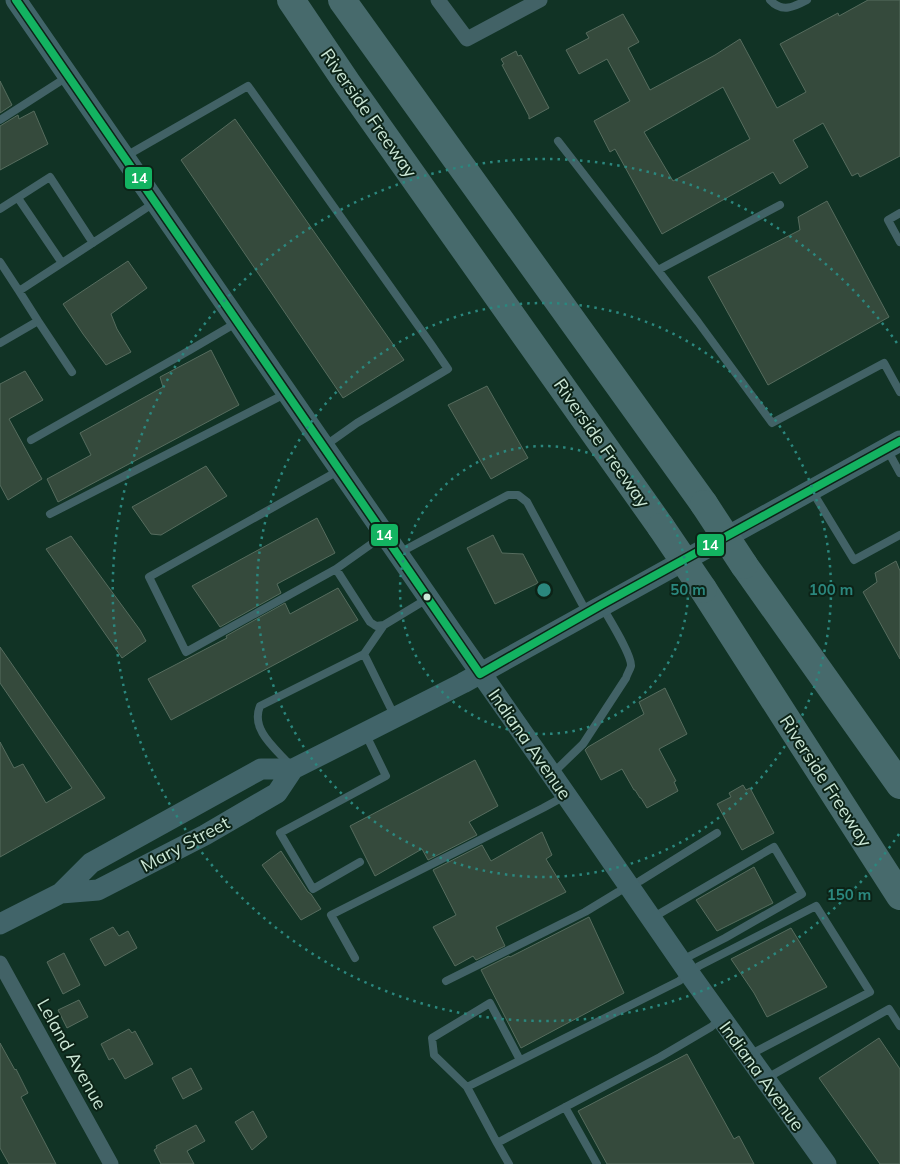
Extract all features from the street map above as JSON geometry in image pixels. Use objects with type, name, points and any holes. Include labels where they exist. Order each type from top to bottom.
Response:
[{"type":"highway","name":"Riverside Freeway","points":[[291,0],[347,83],[661,526],[900,896]]},
{"type":"highway","points":[[342,0],[704,504],[744,565],[900,785]]},
{"type":"main road","name":"Indiana Avenue","points":[[16,0],[428,598],[471,678],[552,775],[629,886],[689,967],[721,1019],[752,1053],[766,1079],[826,1164]]},
{"type":"main road","name":"Mary Street","points":[[0,924],[61,894],[91,864],[261,769],[294,769],[365,733],[471,678],[893,444]]},
{"type":"main road","name":"Mary Street","points":[[61,894],[98,890],[205,835],[277,793],[294,769]]},
{"type":"street","points":[[438,0],[467,39],[540,0]]},
{"type":"street","name":"Leland Avenue","points":[[0,963],[111,1164]]},
{"type":"lane","points":[[770,0],[776,6],[789,8],[807,0]]},
{"type":"lane","points":[[0,120],[69,76]]},
{"type":"lane","points":[[124,157],[248,86],[448,369],[357,423],[324,446]]},
{"type":"lane","points":[[558,141],[698,322],[772,423],[884,363],[900,392]]},
{"type":"lane","points":[[0,209],[50,177],[93,243]]},
{"type":"lane","points":[[18,198],[62,262]]},
{"type":"lane","points":[[20,291],[156,202]]},
{"type":"lane","points":[[658,270],[780,204]]},
{"type":"lane","points":[[900,213],[888,220],[900,242]]},
{"type":"lane","points":[[0,262],[72,372]]},
{"type":"lane","points":[[0,343],[38,322]]},
{"type":"lane","points":[[31,440],[238,322]]},
{"type":"lane","points":[[50,514],[287,393]]},
{"type":"lane","points":[[893,444],[900,473]]},
{"type":"lane","points":[[340,470],[149,578],[186,652],[336,569],[384,535]]},
{"type":"lane","points":[[811,490],[854,560],[900,535]]},
{"type":"lane","points":[[398,554],[508,495],[518,495],[528,502],[594,609],[627,652],[631,666],[626,678],[583,744],[552,775]]},
{"type":"lane","points":[[336,569],[370,622],[376,626],[384,625]]},
{"type":"lane","points":[[294,769],[262,734],[257,721],[257,712],[260,706],[364,654],[384,625],[428,598]]},
{"type":"lane","points":[[364,654],[395,717]]},
{"type":"lane","points":[[360,862],[312,889],[280,833],[386,776],[365,733]]},
{"type":"lane","points":[[355,958],[331,915],[566,795]]},
{"type":"lane","points":[[446,981],[585,912],[640,881],[717,833]]},
{"type":"lane","points":[[467,1087],[672,984],[689,967],[725,938],[802,894],[774,847],[652,918]]},
{"type":"lane","points":[[689,967],[816,906],[870,992],[752,1053]]},
{"type":"lane","points":[[510,1164],[467,1087],[434,1055],[432,1038],[490,1003],[520,1060]]},
{"type":"lane","points":[[766,1079],[889,1009],[900,1026]]},
{"type":"lane","points":[[497,1143],[660,1057],[711,1027],[721,1019]]},
{"type":"lane","points":[[565,1107],[597,1164]]},
{"type":"building","points":[[868,0],[900,0],[900,156],[860,177],[858,173],[852,176],[823,123],[793,140],[808,167],[780,184],[773,172],[662,234],[615,149],[610,152],[594,121],[630,101],[607,59],[579,74],[566,50],[589,38],[586,33],[623,14],[639,42],[628,48],[650,90],[715,55],[740,39],[777,108],[806,92],[780,44],[838,13],[839,16]],"holes":[[[723,87],[750,139],[673,181],[644,132]]]},
{"type":"building","points":[[516,51],[518,56],[521,55],[549,108],[529,119],[502,65],[504,64],[501,59]]},
{"type":"building","points":[[0,81],[12,105],[0,113]]},
{"type":"building","points":[[34,111],[48,144],[0,170],[0,126],[18,115],[19,119]]},
{"type":"building","points":[[235,119],[404,360],[343,398],[181,160]]},
{"type":"building","points":[[827,201],[889,317],[768,385],[708,277],[800,230],[798,217]]},
{"type":"building","points":[[128,261],[147,288],[111,314],[117,329],[131,352],[106,365],[63,304]]},
{"type":"building","points":[[211,350],[239,405],[58,502],[47,479],[91,455],[80,433],[163,387],[160,377]]},
{"type":"building","points":[[25,371],[43,400],[9,419],[42,479],[8,500],[0,485],[0,384]]},
{"type":"building","points":[[487,386],[528,458],[491,479],[448,405]]},
{"type":"building","points":[[206,466],[227,496],[161,535],[151,534],[132,507]]},
{"type":"building","points":[[317,518],[335,553],[277,584],[281,593],[220,627],[192,586]]},
{"type":"building","points":[[493,535],[502,553],[523,554],[538,583],[495,604],[467,548]]},
{"type":"building","points":[[71,536],[140,630],[146,641],[122,658],[46,549]]},
{"type":"building","points":[[896,561],[900,571],[900,659],[863,592],[877,582],[875,573]]},
{"type":"building","points":[[338,588],[358,620],[171,720],[148,679],[227,638],[226,636],[285,603],[290,614]]},
{"type":"building","points":[[0,647],[105,798],[0,857],[0,742],[14,768],[23,764],[46,803],[72,788],[0,683]]},
{"type":"building","points":[[665,688],[687,734],[659,749],[676,781],[674,782],[678,791],[647,808],[622,769],[601,780],[585,750],[644,714],[639,702]]},
{"type":"building","points":[[475,760],[498,806],[469,822],[477,835],[428,860],[422,849],[375,876],[350,826]]},
{"type":"building","points":[[743,785],[746,790],[750,788],[774,833],[742,850],[717,804],[731,797],[729,793]]},
{"type":"building","points":[[542,832],[552,855],[546,859],[566,892],[496,927],[505,946],[476,960],[473,956],[455,966],[433,927],[456,915],[433,870],[482,845],[491,861]]},
{"type":"building","points":[[281,851],[321,909],[301,920],[262,865]]},
{"type":"building","points":[[754,867],[773,903],[717,931],[696,900]]},
{"type":"building","points":[[589,917],[624,993],[521,1048],[481,970]]},
{"type":"building","points":[[113,927],[119,936],[128,931],[137,948],[105,966],[90,939]]},
{"type":"building","points":[[791,928],[827,987],[767,1017],[754,993],[731,959]]},
{"type":"building","points":[[64,953],[80,985],[63,994],[47,962]]},
{"type":"building","points":[[79,1000],[88,1017],[67,1028],[58,1010]]},
{"type":"building","points":[[129,1029],[132,1033],[135,1031],[153,1064],[125,1079],[113,1058],[109,1060],[101,1044]]},
{"type":"building","points":[[879,1038],[900,1069],[900,1164],[880,1164],[819,1078]]},
{"type":"building","points":[[0,1043],[28,1093],[21,1097],[56,1164],[9,1164],[0,1148]]},
{"type":"building","points":[[687,1054],[734,1139],[739,1136],[754,1164],[607,1164],[578,1111]]},
{"type":"building","points":[[191,1068],[202,1089],[183,1099],[172,1078]]},
{"type":"building","points":[[253,1111],[267,1137],[252,1150],[235,1122]]},
{"type":"building","points":[[196,1125],[205,1141],[187,1151],[194,1164],[161,1164],[154,1150],[157,1148],[156,1146]]},
{"type":"transit line","name":"14","points":[[16,0],[480,674],[601,605],[900,441]]}]
